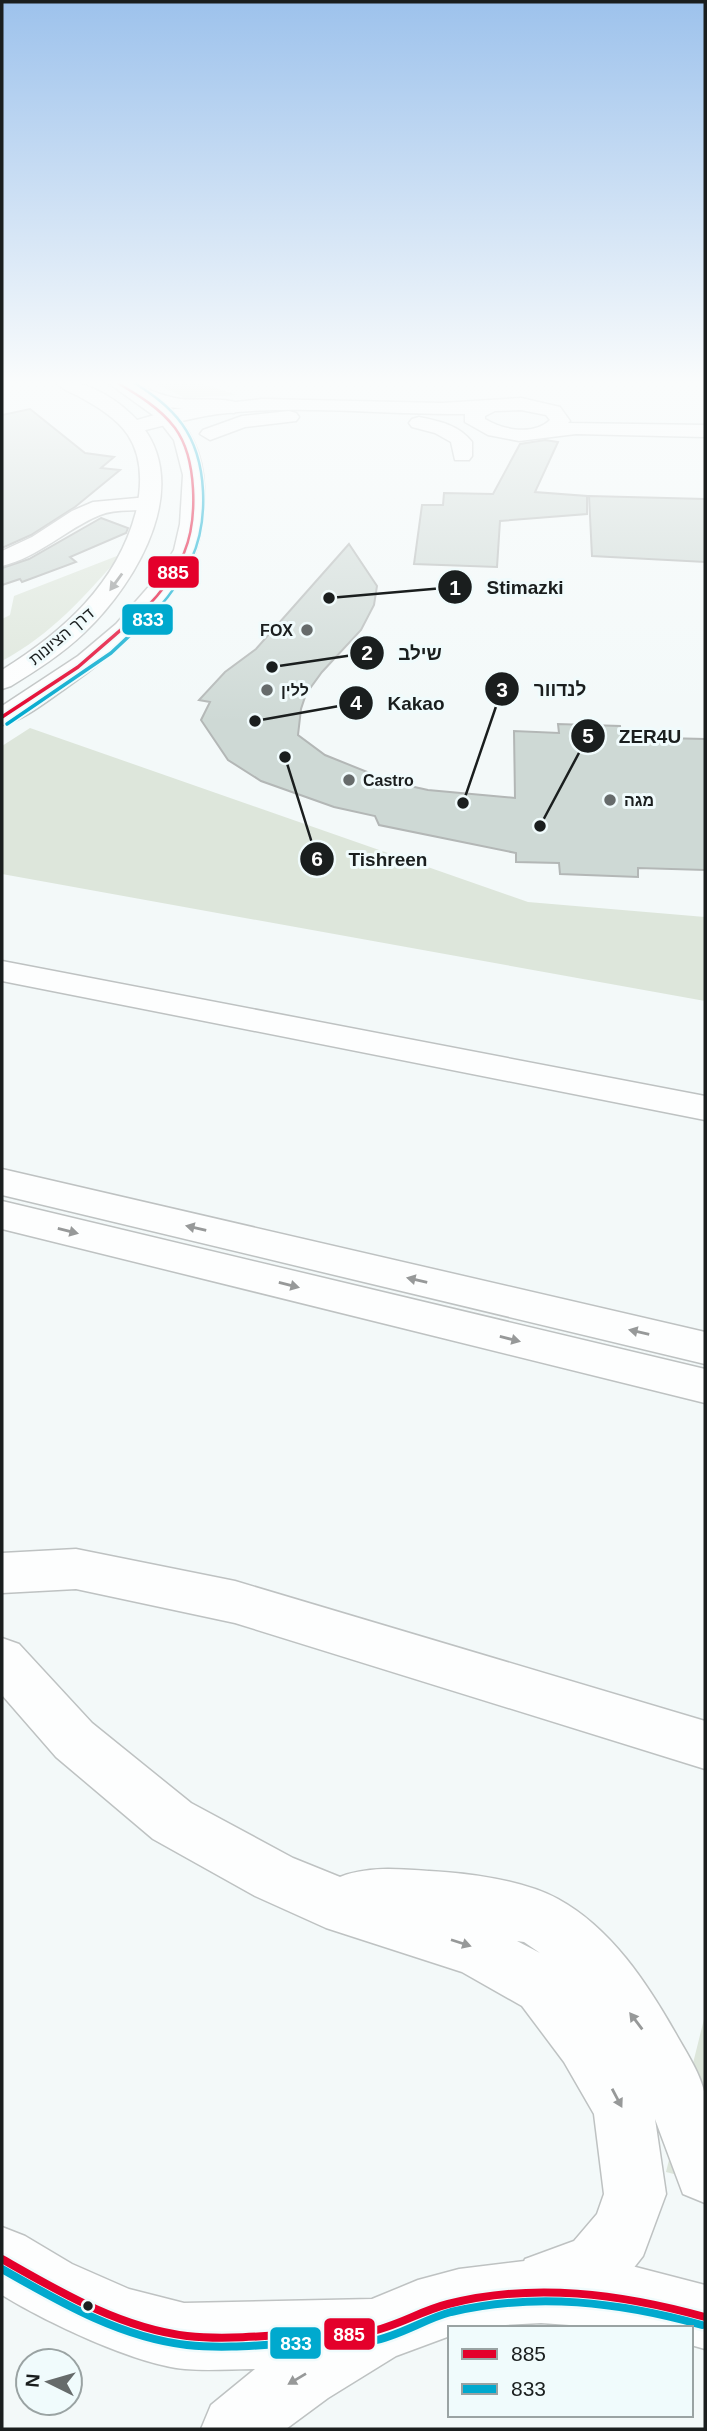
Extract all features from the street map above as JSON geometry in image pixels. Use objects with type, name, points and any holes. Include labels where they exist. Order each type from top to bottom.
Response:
[{"type":"main road","name":"דרך הציונות","points":[[3,680],[48,651],[82,622],[105,597],[123,572],[137,545],[149,495]]},
{"type":"main road","name":"דרך הציונות","points":[[2,718],[90,661],[127,629],[172,574],[185,551],[190,524],[191,495]]},
{"type":"main road","points":[[2,559],[40,542],[80,516],[101,507],[148,503]]},
{"type":"main road","points":[[2,971],[705,1108]]},
{"type":"main road","points":[[2,1182],[705,1348]]},
{"type":"main road","points":[[2,1215],[705,1386]]},
{"type":"main road","points":[[2,1573],[76,1569],[235,1602],[705,1745]]},
{"type":"main road","points":[[2,1660],[74,1740],[172,1821],[274,1877],[326,1900],[475,1948],[542,1986],[585,2041],[623,2107],[635,2194],[621,2234],[595,2265],[520,2292]]},
{"type":"main road","points":[[326,1900],[392,1897],[481,1902],[537,1918],[585,1953],[644,2032],[691,2130],[705,2172]]},
{"type":"main road","points":[[2,2259],[48,2287],[127,2321],[184,2336],[267,2336],[376,2331]]},
{"type":"main road","points":[[235,2429],[284,2387],[376,2331],[449,2304],[520,2292],[562,2289],[622,2294],[664,2303],[705,2317]]},
{"type":"shaded area","points":[[122,554],[52,627],[2,661],[2,619],[10,615],[14,596]]},
{"type":"shaded area","points":[[30,728],[528,902],[705,917],[705,1001],[2,874],[2,746]]},
{"type":"shaded area","points":[[705,2015],[705,2182],[666,2172]]},
{"type":"building","points":[[2,495],[89,495],[31,535],[2,548]]},
{"type":"building","points":[[444,495],[580,495],[587,496],[587,514],[500,521],[497,567],[414,564],[422,505],[443,505]]},
{"type":"building","points":[[589,496],[705,499],[705,562],[592,556]]},
{"type":"building","points":[[101,518],[128,528],[126,533],[70,557],[76,562],[22,582],[20,579],[2,585],[2,568],[29,559]]},
{"type":"building","points":[[349,544],[377,586],[374,605],[361,630],[322,672],[306,694],[298,735],[325,755],[392,782],[428,790],[515,798],[514,731],[559,733],[558,724],[620,726],[621,737],[705,739],[705,870],[638,868],[638,877],[560,874],[559,863],[516,862],[516,853],[379,825],[375,816],[334,807],[261,781],[228,760],[201,720],[210,702],[199,700],[225,672],[256,649]]},
{"type":"transit line","name":"885","points":[[2,717],[78,667],[129,626],[151,603],[183,555],[189,536],[192,495]]},
{"type":"transit line","name":"833","points":[[7,724],[84,674],[136,632],[158,609],[177,585],[191,560],[198,533],[202,495]]},
{"type":"transit line","name":"885","points":[[2,2259],[68,2296],[114,2317],[138,2326],[187,2336],[229,2338],[359,2333],[389,2327],[448,2304],[480,2297],[545,2291],[577,2292],[642,2301],[705,2317]]},
{"type":"transit line","name":"833","points":[[2,2269],[68,2306],[114,2327],[162,2341],[187,2345],[243,2346],[372,2341],[452,2312],[546,2300],[609,2304],[702,2325]]},
{"type":"place","name":"Stimazki","points":[[329,598]]},
{"type":"place","name":"FOX","points":[[307,630]]},
{"type":"place","name":"שילב","points":[[272,667]]},
{"type":"place","name":"ללין","points":[[267,690]]},
{"type":"place","name":"Kakao","points":[[255,721]]},
{"type":"place","name":"Tishreen","points":[[285,757]]},
{"type":"place","name":"Castro","points":[[349,780]]},
{"type":"place","name":"מגה","points":[[610,800]]},
{"type":"place","name":"לנדוור","points":[[463,803]]},
{"type":"place","name":"ZER4U","points":[[540,826]]}]
